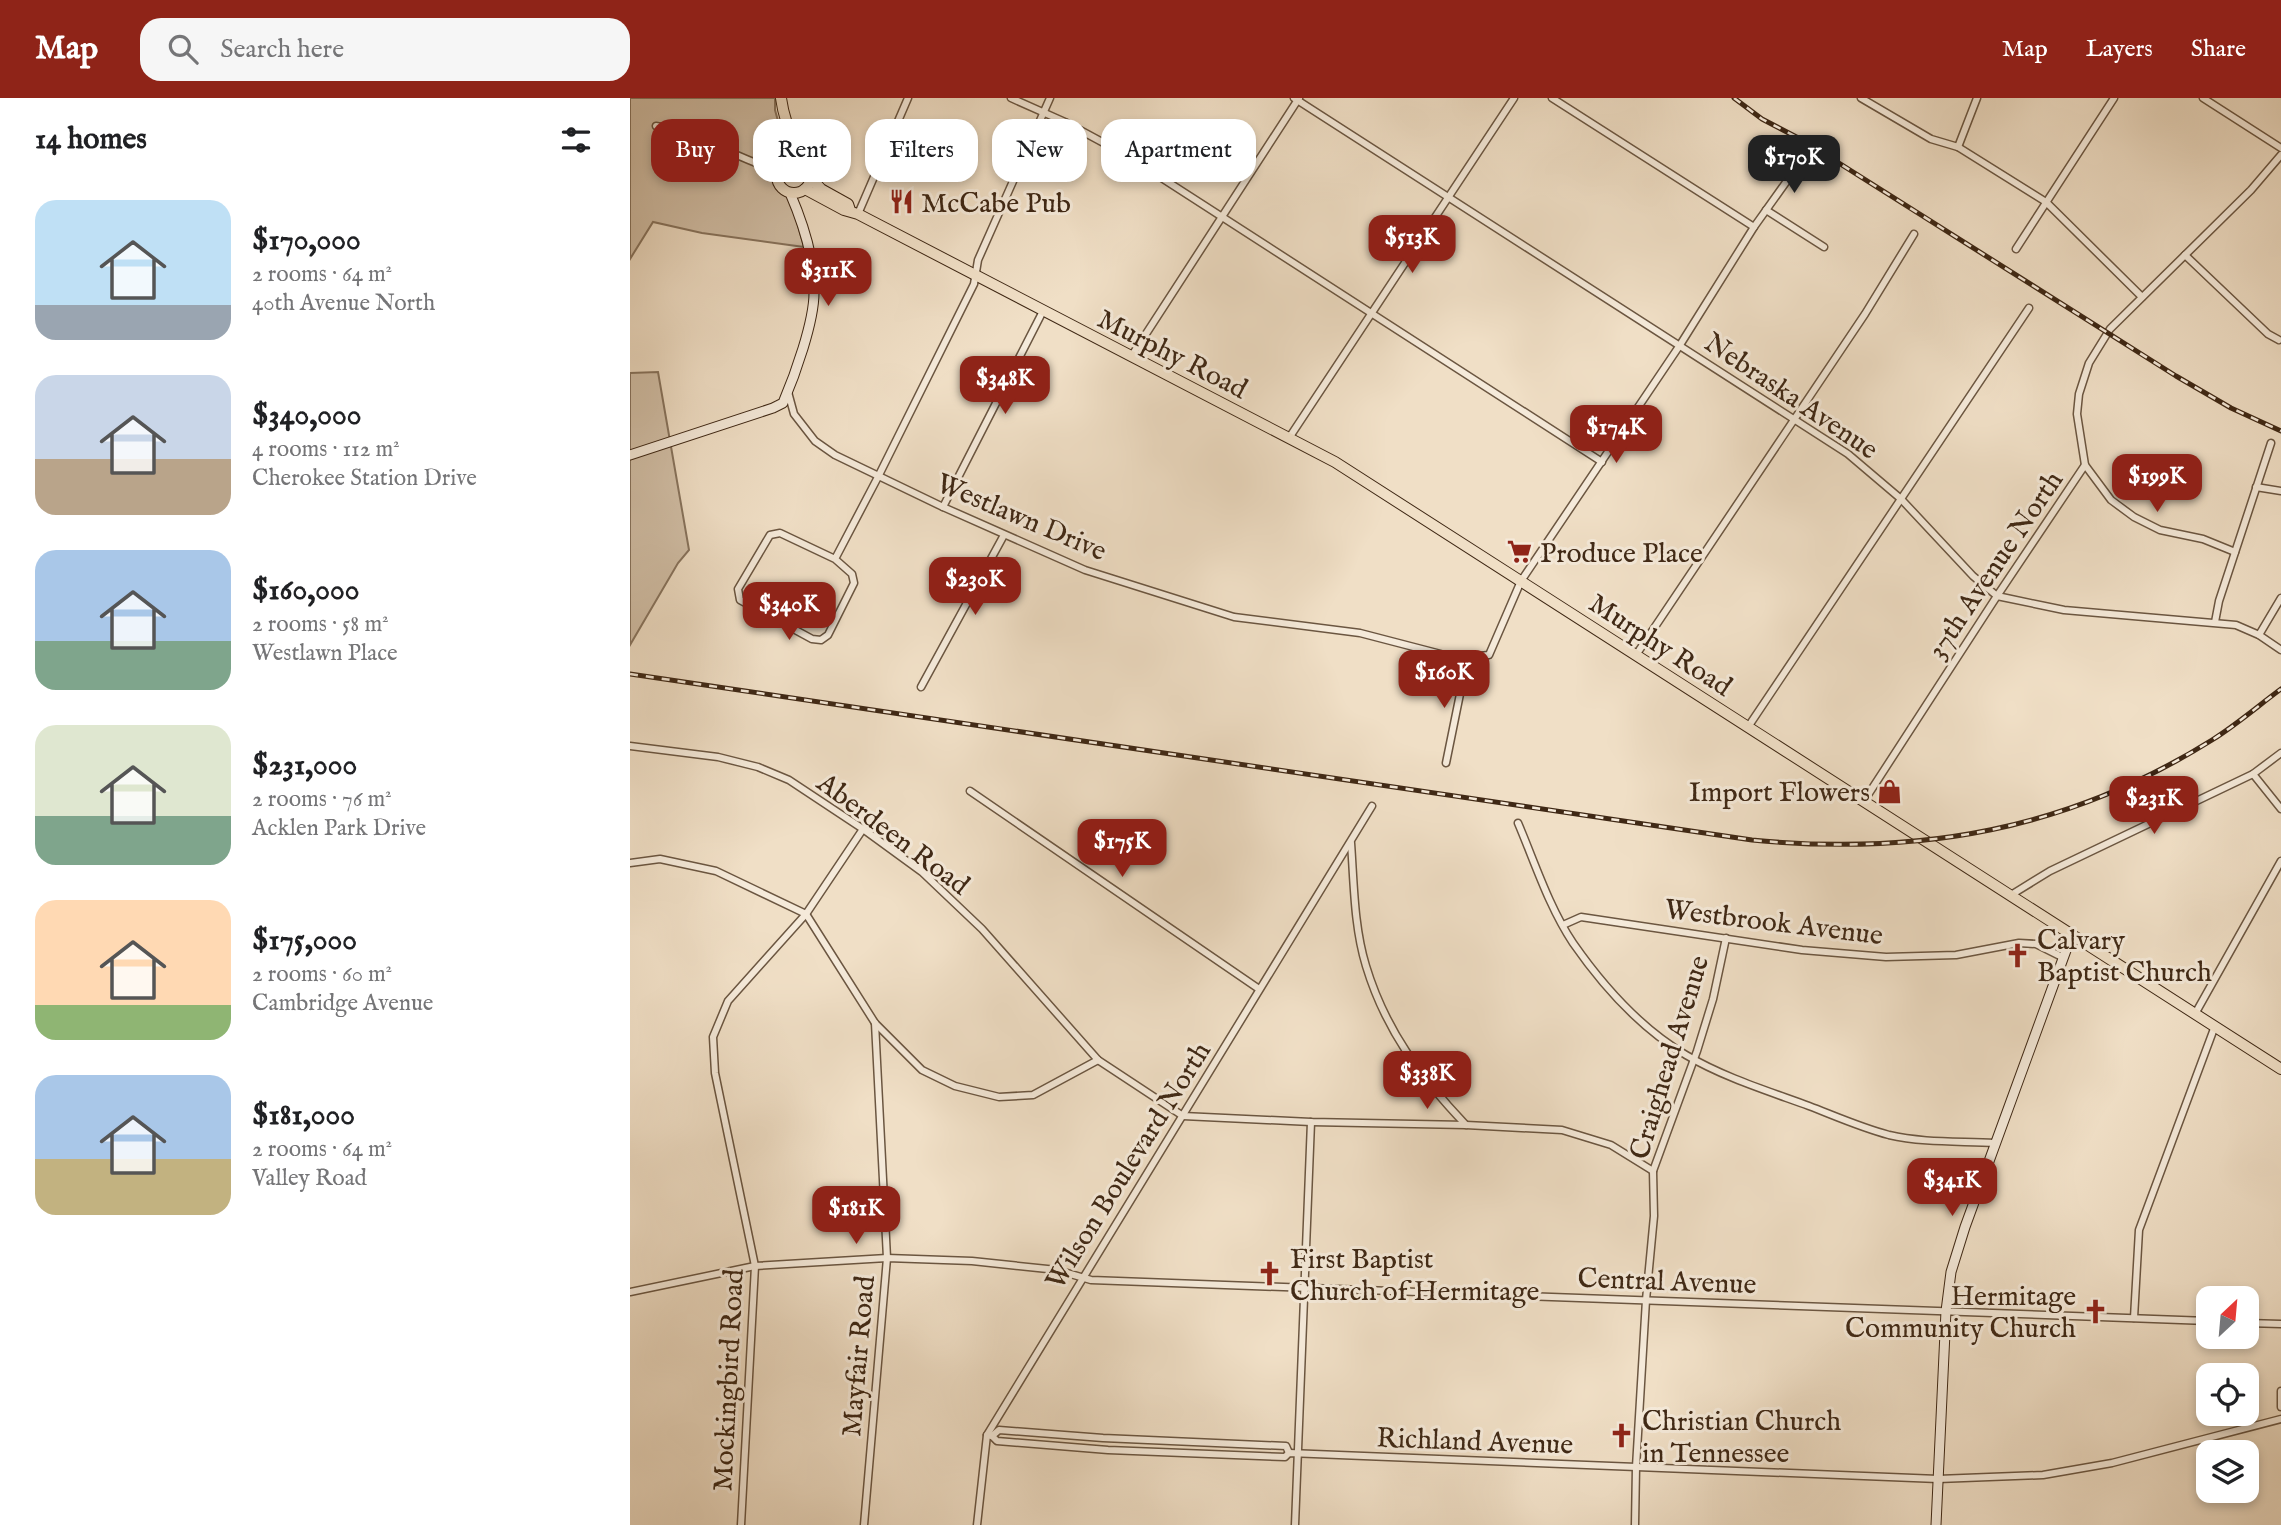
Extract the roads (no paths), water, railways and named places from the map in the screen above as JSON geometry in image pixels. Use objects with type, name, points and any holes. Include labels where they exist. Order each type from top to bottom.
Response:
[{"type":"main road","points":[[781,98],[785,119]]},
{"type":"main road","points":[[778,182],[790,193],[804,190],[808,182]]},
{"type":"main road","name":"Murphy Road","points":[[815,182],[821,189],[848,204],[854,212]]},
{"type":"main road","name":"Murphy Road","points":[[804,190],[844,210],[854,212],[1335,462],[2281,1069]]},
{"type":"street","points":[[854,212],[908,98]]},
{"type":"street","points":[[1011,98],[1101,140],[1602,462]]},
{"type":"street","points":[[835,559],[974,284],[978,260],[1050,98]]},
{"type":"street","points":[[1289,438],[1514,98]]},
{"type":"street","points":[[1552,98],[1755,228]]},
{"type":"street","points":[[1861,98],[1931,139],[1958,147],[2046,202],[2142,297]]},
{"type":"street","points":[[1958,147],[1977,98]]},
{"type":"street","points":[[2016,249],[2115,98]]},
{"type":"street","points":[[2203,98],[2281,148]]},
{"type":"street","points":[[1131,356],[1297,99]]},
{"type":"street","name":"Nebraska Avenue","points":[[1297,99],[1848,454],[1901,499],[1973,576],[1997,596],[2064,610],[2236,625],[2259,635],[2281,650]]},
{"type":"street","name":"37th Avenue North","points":[[1864,801],[2085,465],[2077,414],[2079,394],[2089,363],[2110,329],[2250,190],[2281,155]]},
{"type":"street","points":[[1446,763],[1460,694],[1456,658],[1489,654],[1521,581],[1799,164]]},
{"type":"street","points":[[799,213],[804,190]]},
{"type":"street","points":[[630,455],[773,408],[783,402],[811,317],[814,296],[814,276],[799,213],[790,193]]},
{"type":"street","points":[[1766,210],[1824,247]]},
{"type":"street","points":[[1636,655],[1865,314],[1914,234]]},
{"type":"street","points":[[2185,255],[2268,334],[2278,340]]},
{"type":"street","points":[[1748,727],[2029,307]]},
{"type":"street","points":[[943,507],[1043,312]]},
{"type":"street","name":"Westlawn Drive","points":[[788,392],[794,414],[815,441],[835,454],[878,477],[1085,570],[1234,617],[1360,633],[1456,658]]},
{"type":"street","points":[[2215,622],[2219,601],[2271,443]]},
{"type":"street","points":[[2085,465],[2111,500],[2134,517],[2160,530],[2203,538],[2235,552]]},
{"type":"street","points":[[2256,487],[2281,491]]},
{"type":"street","points":[[780,533],[835,559],[852,573],[854,583],[828,635],[821,640],[812,639],[740,600],[738,589],[770,535],[780,533]]},
{"type":"street","points":[[921,687],[1004,535]]},
{"type":"street","points":[[2259,635],[2281,598]]},
{"type":"street","name":"Aberdeen Road","points":[[630,746],[718,757],[758,767],[789,780],[863,829],[922,872],[982,929],[1098,1060],[1183,1116]]},
{"type":"street","points":[[2011,895],[2050,871],[2253,774],[2281,753]]},
{"type":"street","points":[[2253,774],[2281,809]]},
{"type":"street","points":[[970,791],[1259,989]]},
{"type":"street","name":"Wilson Boulevard North","points":[[977,1525],[989,1435],[1372,806]]},
{"type":"street","points":[[1518,822],[1572,942],[1605,985],[1635,1016],[1670,1044],[1695,1059],[1778,1095],[1889,1135],[1927,1140],[1995,1143]]},
{"type":"street","name":"Mockingbird Road","points":[[741,1525],[755,1266],[715,1073],[713,1037],[728,1001],[806,914],[863,829]]},
{"type":"street","points":[[1351,841],[1357,917],[1366,965],[1379,1002],[1410,1061],[1466,1125]]},
{"type":"street","points":[[630,863],[660,859],[716,871],[806,914],[875,1023],[922,1070],[956,1086],[999,1097],[1033,1095],[1098,1060]]},
{"type":"street","points":[[2195,1014],[2281,861]]},
{"type":"street","name":"Westbrook Avenue","points":[[1563,925],[1581,918],[1802,950],[1886,957],[1956,955],[2019,943],[2036,944],[2062,957]]},
{"type":"street","points":[[1936,1525],[1946,1311],[1956,1250],[2072,934]]},
{"type":"street","name":"Craighead Avenue","points":[[1635,1525],[1646,1300],[1654,1216],[1653,1171],[1695,1059],[1713,999],[1726,938]]},
{"type":"street","name":"Mayfair Road","points":[[864,1525],[887,1258],[875,1023]]},
{"type":"street","points":[[2134,1318],[2139,1230],[2215,1026]]},
{"type":"street","points":[[1183,1116],[1562,1130],[1611,1145],[1653,1171]]},
{"type":"street","points":[[1295,1525],[1311,1122]]},
{"type":"street","name":"Central Avenue","points":[[630,1292],[755,1266],[887,1258],[972,1261],[1057,1270],[1082,1279],[2196,1321]]},
{"type":"street","points":[[2259,1323],[2281,1324]]},
{"type":"street","points":[[2281,1391],[2281,1407]]},
{"type":"street","name":"Richland Avenue","points":[[1289,1452],[1938,1479],[2043,1475],[2112,1463],[2281,1419]]},
{"type":"street","name":"Richland Avenue","points":[[999,1430],[1286,1447],[1289,1452],[1285,1457],[1108,1450],[997,1441],[989,1435],[999,1430]]},
{"type":"railway","points":[[1734,98],[1762,119],[1804,141],[2176,376],[2231,408],[2281,431]]},
{"type":"railway","points":[[630,674],[1752,840],[1814,844],[1874,844],[1933,839],[1991,830],[2047,815],[2103,796],[2158,771],[2212,740],[2281,689]]},
{"type":"place","name":"McCabe Pub","points":[[901,202]]},
{"type":"place","name":"Produce Place","points":[[1520,552]]},
{"type":"place","name":"Import Flowers","points":[[1890,791]]},
{"type":"place","name":"Calvary Baptist Church","points":[[2017,955]]},
{"type":"place","name":"First Baptist Church of Hermitage","points":[[1270,1274]]},
{"type":"place","name":"Hermitage Community Church","points":[[2096,1311]]},
{"type":"place","name":"Christian Church in Tennessee","points":[[1622,1436]]}]
